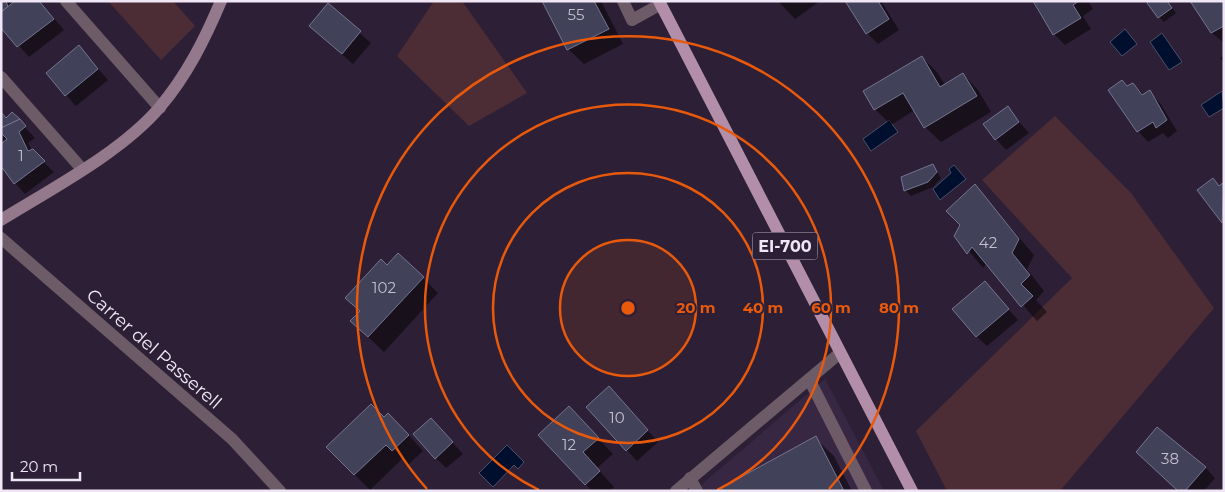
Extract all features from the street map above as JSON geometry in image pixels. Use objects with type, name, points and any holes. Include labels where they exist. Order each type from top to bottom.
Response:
[{"type":"main road","name":"EI-700","points":[[660,3],[912,491]]},
{"type":"street","points":[[66,1],[160,108]]},
{"type":"street","points":[[1,220],[112,150],[160,108],[202,44],[221,1]]},
{"type":"street","points":[[622,1],[632,20],[660,3]]},
{"type":"street","points":[[1,77],[82,169]]},
{"type":"street","name":"Carrer del Passerell","points":[[1,238],[232,439],[280,491]]},
{"type":"street","points":[[676,491],[840,353]]},
{"type":"street","points":[[809,379],[866,491]]},
{"type":"street","points":[[690,478],[697,491]]},
{"type":"shaded area","points":[[108,1],[173,1],[195,26],[161,60]]},
{"type":"shaded area","points":[[434,1],[462,1],[527,93],[469,126],[397,56]]},
{"type":"shaded area","points":[[1055,116],[1131,193],[1214,308],[1060,491],[947,491],[916,431],[1072,278],[982,180]]},
{"type":"shaded area","points":[[825,379],[884,491],[694,491]]},
{"type":"water","points":[[1125,29],[1137,44],[1122,56],[1110,42]]},
{"type":"water","points":[[1162,33],[1182,62],[1169,70],[1150,42]]},
{"type":"water","points":[[1222,91],[1224,108],[1209,117],[1201,105]]},
{"type":"water","points":[[889,120],[898,132],[871,151],[863,139]]},
{"type":"water","points":[[954,165],[966,179],[940,200],[933,189],[951,173],[949,169]]},
{"type":"water","points":[[507,445],[524,462],[518,469],[514,465],[493,487],[479,473]]},
{"type":"building","points":[[1,1],[6,1],[8,7],[1,12]]},
{"type":"building","points":[[15,1],[39,1],[54,19],[17,47],[1,28],[1,12]]},
{"type":"building","points":[[542,1],[594,1],[609,29],[567,50]]},
{"type":"building","points":[[845,1],[878,1],[889,19],[866,34]]},
{"type":"building","points":[[1033,1],[1079,1],[1073,5],[1081,18],[1053,35]]},
{"type":"building","points":[[1149,1],[1167,1],[1172,8],[1158,18],[1147,3]]},
{"type":"building","points":[[1190,1],[1224,1],[1224,26],[1211,33]]},
{"type":"building","points":[[328,3],[361,31],[342,54],[309,26]]},
{"type":"building","points":[[79,45],[98,69],[65,96],[46,73]]},
{"type":"building","points":[[922,56],[940,87],[963,73],[977,96],[924,128],[903,93],[874,110],[863,91]]},
{"type":"building","points":[[1122,80],[1127,86],[1133,83],[1142,95],[1150,90],[1167,120],[1156,128],[1153,122],[1137,132],[1108,90]]},
{"type":"building","points":[[1008,106],[1019,122],[995,140],[983,124]]},
{"type":"building","points":[[1,112],[6,118],[12,112],[20,119],[1,128]]},
{"type":"building","points":[[20,119],[26,126],[19,132],[28,151],[33,149],[45,161],[14,184],[1,166],[1,144],[7,139],[1,133],[1,128]]},
{"type":"building","points":[[933,164],[937,172],[928,182],[904,191],[901,177]]},
{"type":"building","points":[[1213,178],[1219,186],[1224,182],[1222,223],[1197,190]]},
{"type":"building","points":[[975,184],[1019,239],[1012,253],[1030,275],[1021,284],[1033,296],[1021,307],[972,247],[967,254],[954,236],[960,225],[946,211]]},
{"type":"building","points":[[398,253],[424,277],[368,337],[350,321],[360,311],[345,298],[381,259],[387,265]]},
{"type":"building","points":[[985,281],[1009,309],[976,337],[952,309]]},
{"type":"building","points":[[609,386],[648,430],[626,451],[586,407]]},
{"type":"building","points":[[371,404],[384,417],[388,413],[409,435],[392,451],[386,445],[354,475],[326,447]]},
{"type":"building","points":[[569,406],[599,438],[583,452],[600,471],[585,485],[538,435]]},
{"type":"building","points":[[431,418],[453,442],[435,459],[413,434]]},
{"type":"building","points":[[1157,427],[1206,467],[1185,491],[1178,491],[1136,452]]},
{"type":"building","points":[[816,436],[844,491],[722,491],[721,488]]}]
